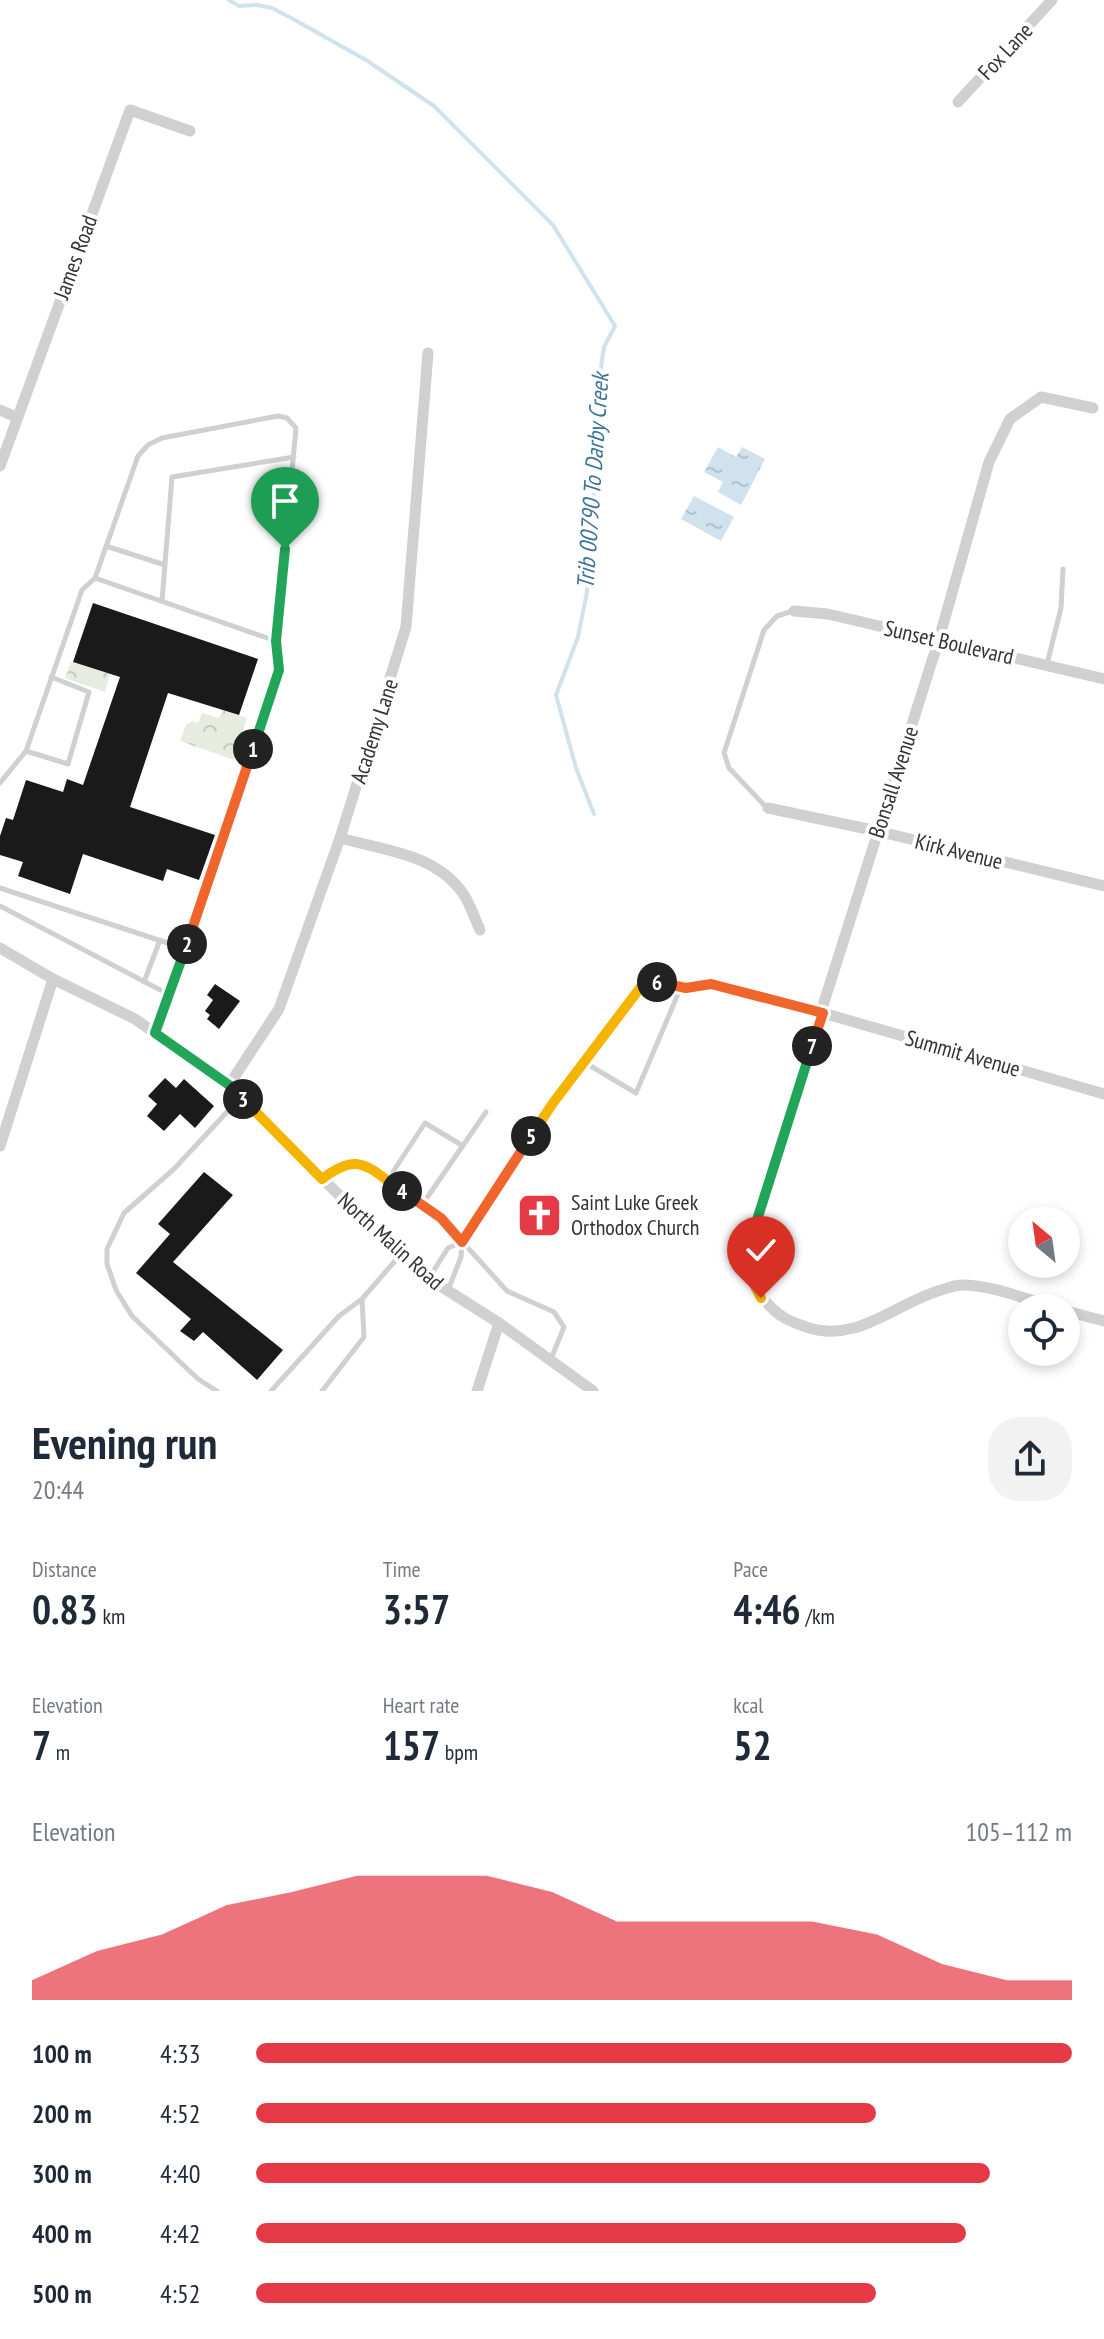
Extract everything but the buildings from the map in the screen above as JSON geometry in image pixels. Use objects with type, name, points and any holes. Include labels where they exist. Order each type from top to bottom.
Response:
[{"type":"street","name":"Fox Lane","points":[[958,102],[1052,0]]},
{"type":"street","name":"James Road","points":[[0,466],[130,110],[190,131]]},
{"type":"street","name":"Academy Lane","points":[[229,1085],[279,1009],[340,838],[406,627],[428,353]]},
{"type":"street","name":"Bonsall Avenue","points":[[1008,1294],[960,1285],[927,1294],[870,1325],[847,1330],[816,1330],[782,1318],[761,1298],[747,1270],[751,1233],[939,639],[989,462],[1010,419],[1041,397],[1093,408]]},
{"type":"street","points":[[0,410],[16,417]]},
{"type":"street","name":"Sunset Boulevard","points":[[794,611],[828,614],[1104,679]]},
{"type":"street","name":"Kirk Avenue","points":[[768,808],[1104,886]]},
{"type":"street","points":[[340,838],[420,859],[445,874],[464,896],[480,930]]},
{"type":"street","name":"North Malin Road","points":[[0,948],[53,979],[135,1019],[229,1085],[322,1179],[429,1278],[499,1323],[593,1391]]},
{"type":"street","points":[[0,1146],[53,979]]},
{"type":"street","name":"Summit Avenue","points":[[823,1013],[1104,1094]]},
{"type":"street","points":[[1080,1315],[1104,1321]]},
{"type":"street","points":[[477,1391],[499,1323]]},
{"type":"lane","points":[[0,783],[26,751],[82,590],[95,578],[138,456],[148,445],[162,438],[278,416],[287,418],[296,428],[276,641],[279,670],[155,1033]]},
{"type":"lane","points":[[162,601],[172,477],[294,457]]},
{"type":"lane","points":[[106,546],[165,565]]},
{"type":"lane","points":[[1047,665],[1061,608],[1063,569]]},
{"type":"lane","points":[[95,578],[276,641]]},
{"type":"lane","points":[[768,808],[729,768],[724,753],[764,630],[777,616],[794,611]]},
{"type":"lane","points":[[26,751],[68,764],[89,692],[51,677]]},
{"type":"lane","points":[[0,888],[186,949]]},
{"type":"lane","points":[[0,906],[168,994]]},
{"type":"lane","points":[[144,982],[160,940]]},
{"type":"lane","points":[[448,1291],[461,1257],[462,1242],[553,1103],[646,980],[681,987],[711,984],[823,1013]]},
{"type":"lane","points":[[584,1062],[636,1093],[681,987]]},
{"type":"lane","points":[[217,1391],[198,1379],[132,1316],[116,1290],[107,1264],[107,1249],[124,1213],[174,1169],[241,1097]]},
{"type":"lane","points":[[422,1205],[486,1112]]},
{"type":"lane","points":[[387,1181],[425,1123],[463,1146]]},
{"type":"lane","points":[[322,1179],[342,1164],[361,1164],[441,1218],[507,1291],[554,1312],[564,1327],[551,1360]]},
{"type":"lane","points":[[429,1278],[448,1248],[462,1242]]},
{"type":"lane","points":[[273,1391],[339,1316],[362,1299],[401,1254]]},
{"type":"lane","points":[[322,1391],[364,1337],[362,1299]]},
{"type":"green space","points":[[71,662],[110,674],[105,692],[65,678]]},
{"type":"green space","points":[[222,710],[247,718],[234,760],[180,741],[186,725],[192,721],[198,723],[202,713],[219,718]]},
{"type":"water","points":[[718,447],[736,457],[742,447],[765,459],[741,505],[718,492],[723,482],[704,472]]},
{"type":"water","points":[[694,496],[734,517],[721,541],[681,519]]},
{"type":"waterway","name":"Trib 00790 To Darby Creek","points":[[229,0],[239,6],[272,8],[366,60],[434,106],[553,225],[615,326],[604,347],[595,406],[595,477],[587,592],[578,637],[556,695],[576,768],[594,814]]},
{"type":"place","name":"Saint Luke Greek Orthodox Church","points":[[540,1215]]},
{"type":"route","points":[[285,549],[276,641],[279,670],[155,1033],[229,1085],[322,1179],[342,1164],[361,1164],[441,1218],[462,1242],[553,1103],[646,980],[686,988],[711,984],[823,1013],[751,1233],[747,1270],[761,1298]]}]
